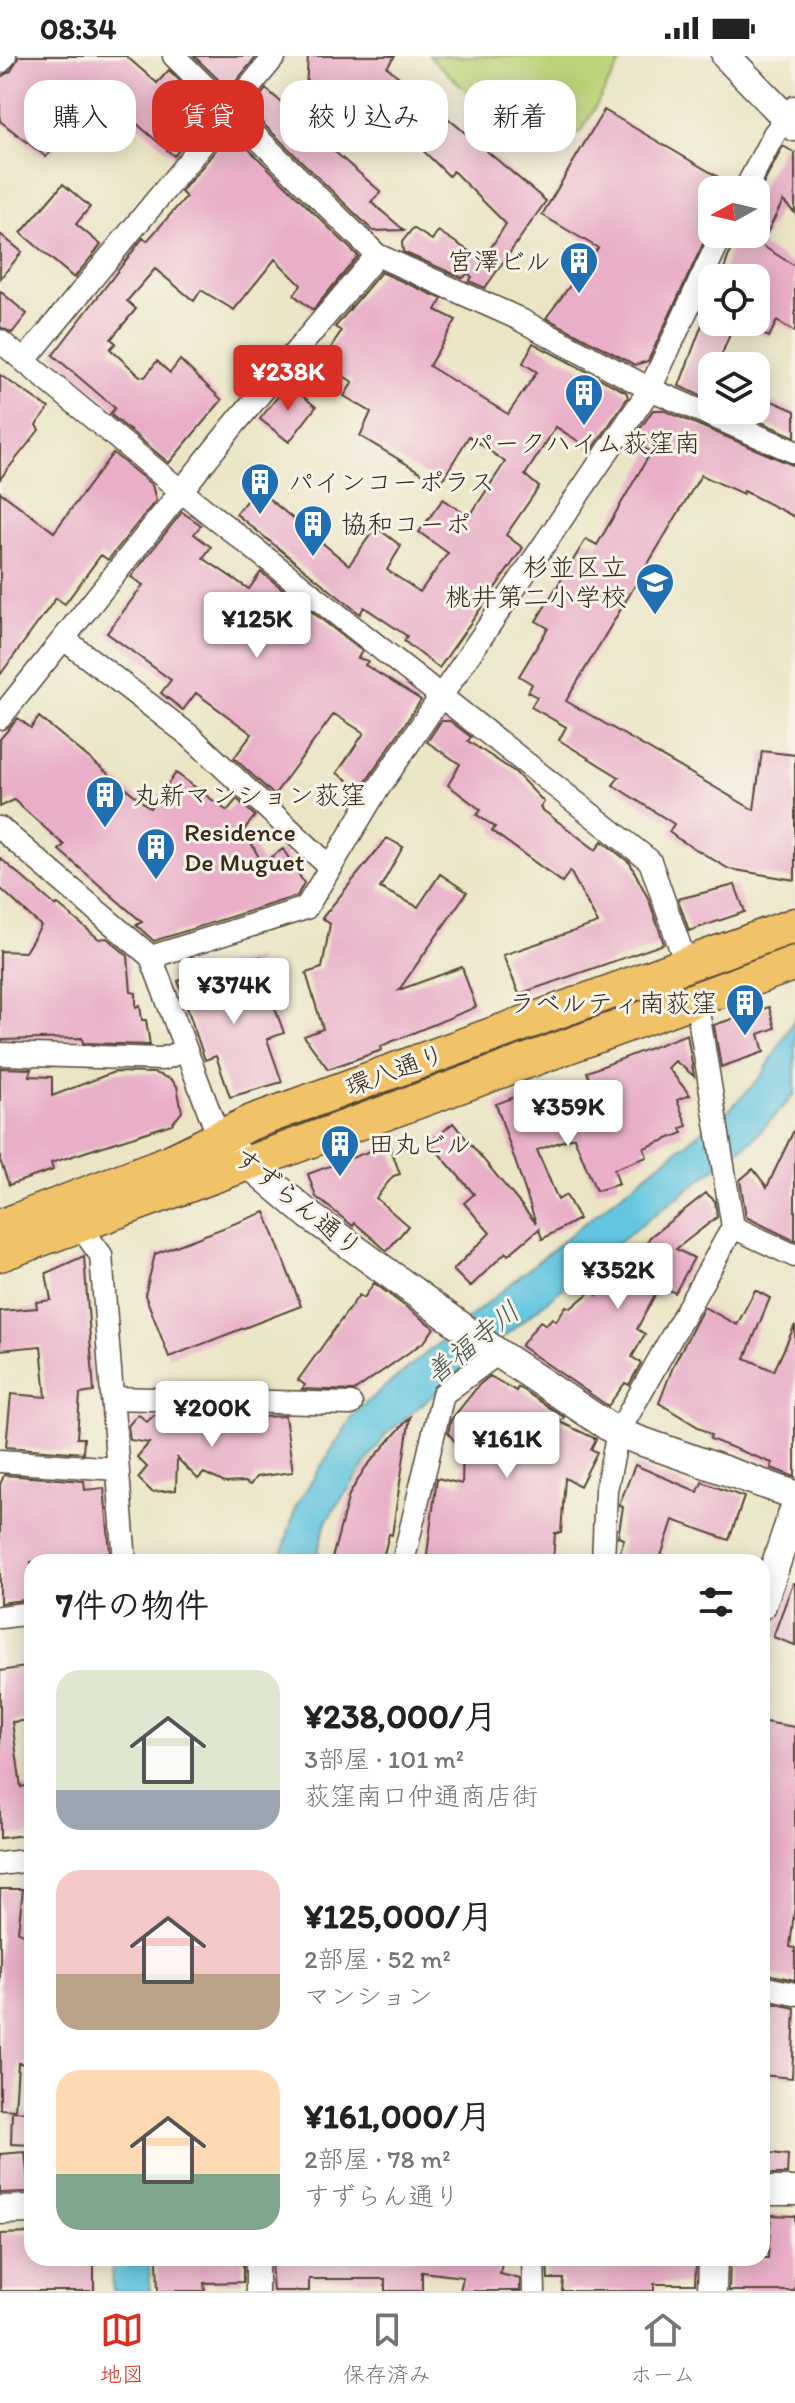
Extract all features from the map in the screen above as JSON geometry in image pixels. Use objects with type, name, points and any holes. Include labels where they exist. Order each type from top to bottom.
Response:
[{"type":"main road","name":"環八通り","points":[[0,1227],[170,1162],[252,1122],[795,925]]},
{"type":"main road","name":"環八通り","points":[[0,1254],[795,963]]},
{"type":"main road","points":[[0,1203],[129,1154],[170,1162]]},
{"type":"main road","points":[[0,1274],[180,1206],[247,1162]]},
{"type":"street","points":[[0,62],[5,56]]},
{"type":"street","points":[[174,56],[199,80]]},
{"type":"street","points":[[254,80],[275,56]]},
{"type":"street","points":[[726,56],[792,117],[754,176]]},
{"type":"street","points":[[264,143],[377,255],[515,317],[650,389],[795,452]]},
{"type":"street","points":[[25,360],[193,152]]},
{"type":"street","points":[[151,957],[306,908],[373,796],[650,389],[715,248]]},
{"type":"street","points":[[0,718],[187,484],[377,255]]},
{"type":"street","points":[[0,341],[187,484],[441,698],[650,861],[686,964]]},
{"type":"street","points":[[64,639],[190,736],[331,868]]},
{"type":"street","name":"すずらん通り","points":[[0,828],[151,957],[219,1138],[310,1216],[496,1350],[618,1433],[795,1495]]},
{"type":"street","points":[[603,1554],[606,1490],[618,1433],[733,1227],[696,999]]},
{"type":"street","points":[[0,1054],[162,1059],[186,1050]]},
{"type":"street","points":[[733,1227],[795,1256]]},
{"type":"street","points":[[90,1240],[101,1255],[124,1554]]},
{"type":"street","points":[[405,1554],[443,1394],[496,1350]]},
{"type":"street","points":[[112,1398],[351,1404]]},
{"type":"street","points":[[0,1461],[117,1469]]},
{"type":"street","points":[[770,1581],[795,1507]]},
{"type":"street","points":[[0,1617],[24,1614]]},
{"type":"street","points":[[0,1864],[24,1861]]},
{"type":"street","points":[[770,1989],[795,1994]]},
{"type":"street","points":[[770,2191],[795,2191]]},
{"type":"street","points":[[0,2210],[24,2206]]},
{"type":"street","points":[[257,2266],[257,2291]]},
{"type":"street","points":[[533,2266],[534,2291]]},
{"type":"street","points":[[712,2291],[713,2266]]},
{"type":"green space","points":[[429,56],[624,56],[581,132],[576,133],[576,80],[464,80],[464,88]]},
{"type":"water","name":"善福寺川","points":[[795,1018],[795,1094],[752,1140],[610,1249],[386,1434],[326,1522],[317,1554],[282,1554],[296,1506],[357,1410],[587,1221],[729,1110],[761,1077]]},
{"type":"water","points":[[112,2266],[149,2266],[150,2291],[113,2291]]},
{"type":"building","points":[[19,56],[126,56],[154,80],[152,137],[136,123],[136,80],[24,80],[24,140],[0,121],[0,77],[11,71]]},
{"type":"building","points":[[194,56],[257,56],[237,80],[219,80]]},
{"type":"building","points":[[308,56],[395,56],[387,67],[402,80],[307,80]]},
{"type":"building","points":[[169,70],[179,80],[160,80]]},
{"type":"building","points":[[266,89],[280,101],[280,140],[264,125]]},
{"type":"building","points":[[604,110],[717,176],[698,176],[698,248],[701,248],[648,361],[635,365],[546,318],[598,248],[542,215]]},
{"type":"building","points":[[448,118],[464,132],[464,152],[488,152],[546,201],[485,288],[469,281],[472,277],[468,273],[463,278],[403,252],[402,242],[413,228],[432,240],[438,231],[483,260],[506,224],[453,171],[449,176],[424,152],[448,152]]},
{"type":"building","points":[[783,146],[795,153],[795,213],[783,201],[770,227],[770,176],[767,176]]},
{"type":"building","points":[[214,152],[251,152],[358,256],[313,310],[294,295],[301,285],[275,259],[234,310],[201,290],[194,301],[155,269],[127,301],[136,309],[111,339],[116,343],[110,349],[145,377],[157,361],[170,373],[180,360],[222,400],[169,463],[110,414],[115,408],[53,355],[143,238],[147,241],[186,197],[181,192]]},
{"type":"building","points":[[292,152],[335,152],[381,192],[371,202],[404,230],[373,231]]},
{"type":"building","points":[[63,184],[90,207],[76,224],[101,245],[74,278],[21,233]]},
{"type":"building","points":[[0,234],[22,252],[0,279]]},
{"type":"building","points":[[731,248],[766,248],[795,266],[795,332],[777,321],[770,335],[770,264],[726,264]]},
{"type":"building","points":[[381,272],[442,299],[436,310],[456,320],[429,366],[508,414],[537,372],[523,363],[533,343],[626,392],[628,397],[592,450],[556,427],[525,475],[539,487],[506,535],[523,548],[439,668],[404,641],[407,636],[364,607],[360,614],[236,514],[256,488],[349,565],[376,527],[401,546],[387,570],[420,592],[448,553],[419,532],[443,499],[469,517],[505,462],[469,436],[440,484],[360,436],[371,412],[344,396],[353,382],[322,363],[341,331],[335,327]]},
{"type":"building","points":[[0,291],[27,314],[12,333],[0,327]]},
{"type":"building","points":[[698,335],[729,336],[723,352],[698,352],[698,395],[679,386]]},
{"type":"building","points":[[0,375],[49,408],[36,425],[39,430],[0,479]]},
{"type":"building","points":[[288,384],[316,407],[289,442],[260,419]]},
{"type":"building","points":[[770,400],[795,411],[795,437],[765,424],[770,424]]},
{"type":"building","points":[[653,410],[663,410],[795,466],[795,517],[744,491],[743,494],[701,475],[566,701],[754,810],[762,751],[795,755],[795,880],[729,869],[677,838],[669,832],[674,824],[613,785],[619,777],[559,740],[566,727],[531,707],[537,697],[528,692],[532,684],[519,676],[548,628],[536,621],[586,539],[597,545],[651,452],[631,442]]},
{"type":"building","points":[[113,453],[152,485],[156,500],[108,560],[101,555],[65,604],[56,598],[0,675],[0,492],[54,532]]},
{"type":"building","points":[[182,512],[201,525],[194,534],[211,547],[203,558],[249,589],[261,572],[362,651],[358,658],[368,661],[365,665],[421,700],[361,789],[337,773],[364,733],[334,714],[274,795],[234,758],[252,734],[196,693],[183,710],[161,693],[171,680],[107,633],[143,585],[131,577]]},
{"type":"building","points":[[39,717],[150,808],[176,773],[227,811],[237,799],[255,816],[244,830],[262,863],[283,849],[304,883],[297,896],[154,941],[136,925],[142,922],[59,850],[64,845],[14,800],[0,807],[0,739],[18,718],[31,728]]},
{"type":"building","points":[[441,721],[450,721],[471,737],[468,741],[515,772],[544,802],[540,808],[596,850],[602,841],[630,863],[649,900],[664,944],[519,994],[503,955],[598,923],[570,871],[562,882],[492,831],[495,827],[477,815],[481,810],[448,785],[460,764],[427,742]]},
{"type":"building","points":[[387,838],[403,847],[380,888],[418,907],[440,874],[467,892],[399,990],[462,967],[476,1007],[381,1046],[382,1050],[328,1069],[304,1036],[323,1029],[306,973],[322,968],[330,924],[322,918]]},
{"type":"building","points":[[0,858],[99,939],[107,938],[128,956],[131,992],[136,993],[136,1007],[140,1005],[142,1020],[146,1020],[150,1045],[83,1043],[82,1038],[0,1040],[0,951],[25,952],[41,926],[0,888]]},
{"type":"building","points":[[735,885],[745,912],[689,931],[678,899]]},
{"type":"building","points":[[260,957],[242,987],[257,998],[267,986],[284,1033],[267,1039],[282,1082],[230,1097],[216,1056],[205,1060],[178,981]]},
{"type":"building","name":"ラベルティ南荻窪","points":[[769,1007],[775,1028],[759,1034],[764,1052],[721,1067],[714,1025]]},
{"type":"building","points":[[687,1034],[694,1076],[675,1061],[668,1068],[690,1095],[677,1100],[687,1126],[681,1128],[683,1133],[644,1148],[647,1157],[614,1169],[619,1184],[596,1191],[574,1137],[537,1150],[558,1200],[566,1195],[579,1219],[542,1239],[539,1229],[508,1255],[506,1252],[470,1287],[453,1270],[490,1233],[464,1203],[474,1194],[430,1143],[453,1123],[536,1223],[496,1104],[534,1090],[546,1127],[601,1109],[587,1072]]},
{"type":"building","points":[[0,1068],[31,1069],[29,1076],[52,1077],[52,1096],[114,1072],[154,1073],[171,1079],[177,1086],[182,1112],[172,1124],[51,1163],[53,1170],[9,1185],[0,1160]]},
{"type":"building","points":[[795,1128],[795,1241],[746,1217],[740,1180],[753,1169],[767,1187]]},
{"type":"building","points":[[389,1144],[400,1174],[393,1176],[376,1198],[408,1226],[387,1251],[355,1223],[353,1226],[316,1197],[308,1174]]},
{"type":"building","points":[[706,1193],[715,1201],[717,1217],[676,1249],[694,1258],[675,1293],[660,1285],[637,1329],[645,1334],[632,1357],[641,1363],[629,1385],[625,1383],[608,1406],[521,1346],[540,1321],[546,1325],[552,1318],[556,1321],[566,1306],[571,1308],[591,1291],[597,1295],[612,1266],[615,1268],[619,1260],[628,1264],[635,1249],[642,1252],[650,1237]]},
{"type":"building","points":[[265,1212],[301,1306],[169,1357],[145,1295],[155,1254]]},
{"type":"building","points":[[84,1256],[94,1392],[80,1394],[77,1438],[84,1438],[83,1453],[6,1447],[11,1394],[46,1397],[41,1346],[0,1350],[0,1311],[37,1308],[36,1302],[51,1300],[46,1273]]},
{"type":"building","points":[[374,1283],[434,1328],[425,1341],[354,1391],[302,1389],[305,1385],[298,1380],[359,1295],[364,1298]]},
{"type":"building","points":[[755,1290],[770,1298],[745,1358],[774,1371],[795,1325],[795,1477],[771,1468],[772,1463],[710,1439],[711,1435],[659,1403],[674,1364],[704,1307],[737,1325]]},
{"type":"building","points":[[490,1376],[516,1391],[518,1387],[564,1417],[560,1422],[596,1439],[591,1449],[597,1452],[580,1486],[565,1478],[561,1533],[555,1533],[554,1554],[427,1554],[437,1478],[462,1484],[463,1451],[448,1433],[451,1420]]},
{"type":"building","points":[[138,1414],[147,1422],[154,1415],[187,1422],[215,1416],[223,1423],[229,1417],[235,1422],[240,1418],[285,1416],[293,1472],[256,1477],[250,1485],[244,1482],[225,1483],[204,1473],[198,1479],[177,1458],[176,1490],[152,1492],[138,1478],[147,1467],[137,1457],[149,1443],[130,1440],[128,1426]]},
{"type":"building","points":[[410,1417],[392,1535],[389,1534],[384,1554],[333,1554],[349,1495],[365,1468]]},
{"type":"building","points":[[635,1465],[698,1492],[702,1482],[744,1497],[729,1540],[673,1520],[662,1554],[619,1554],[624,1539],[618,1537],[623,1507],[619,1505]]},
{"type":"building","points":[[4,1475],[84,1481],[85,1490],[104,1488],[110,1554],[24,1554],[24,1600],[0,1603],[0,1485]]},
{"type":"building","points":[[795,1583],[795,1645],[773,1637]]},
{"type":"building","points":[[24,1667],[24,1721],[12,1722],[21,1787],[24,1786],[24,1835],[0,1838],[0,1671]]},
{"type":"building","points":[[770,1723],[795,1727],[795,1904],[790,1947],[795,1948],[795,1980],[770,1975]]},
{"type":"building","points":[[0,1889],[23,1889],[18,1932],[24,1934],[24,2064],[18,2063],[15,2110],[0,2109]]},
{"type":"building","points":[[770,2003],[795,2008],[792,2078],[770,2076]]},
{"type":"building","points":[[12,2111],[24,2112],[24,2145],[11,2144]]},
{"type":"building","points":[[24,2152],[24,2192],[0,2193],[0,2154]]},
{"type":"building","points":[[770,2153],[788,2155],[787,2174],[770,2174]]},
{"type":"building","points":[[771,2215],[795,2216],[795,2291],[729,2291],[730,2266],[770,2266]]},
{"type":"building","points":[[24,2233],[24,2266],[94,2266],[94,2291],[0,2291],[0,2234]]},
{"type":"building","points":[[157,2266],[243,2266],[243,2282],[204,2283],[205,2291],[158,2291]]},
{"type":"building","points":[[271,2266],[502,2266],[500,2274],[520,2279],[520,2291],[460,2291],[463,2277],[422,2272],[422,2291],[385,2291],[385,2279],[309,2279],[309,2291],[273,2291]]},
{"type":"building","points":[[547,2266],[696,2266],[695,2284],[654,2284],[654,2291],[562,2291],[563,2279],[548,2279]]},
{"type":"place","name":"宮澤ビル","points":[[579,295]]},
{"type":"place","name":"パークハイム荻窪南","points":[[584,427]]},
{"type":"place","name":"パインコーポラス","points":[[260,516]]},
{"type":"place","name":"協和コーポ","points":[[313,558]]},
{"type":"place","name":"杉並区立 桃井第二小学校","points":[[655,616]]},
{"type":"place","name":"丸新マンション荻窪","points":[[105,829]]},
{"type":"place","name":"Residence De Muguet","points":[[156,881]]},
{"type":"place","name":"ラベルティ南荻窪","points":[[745,1037]]},
{"type":"place","name":"田丸ビル","points":[[340,1178]]}]
